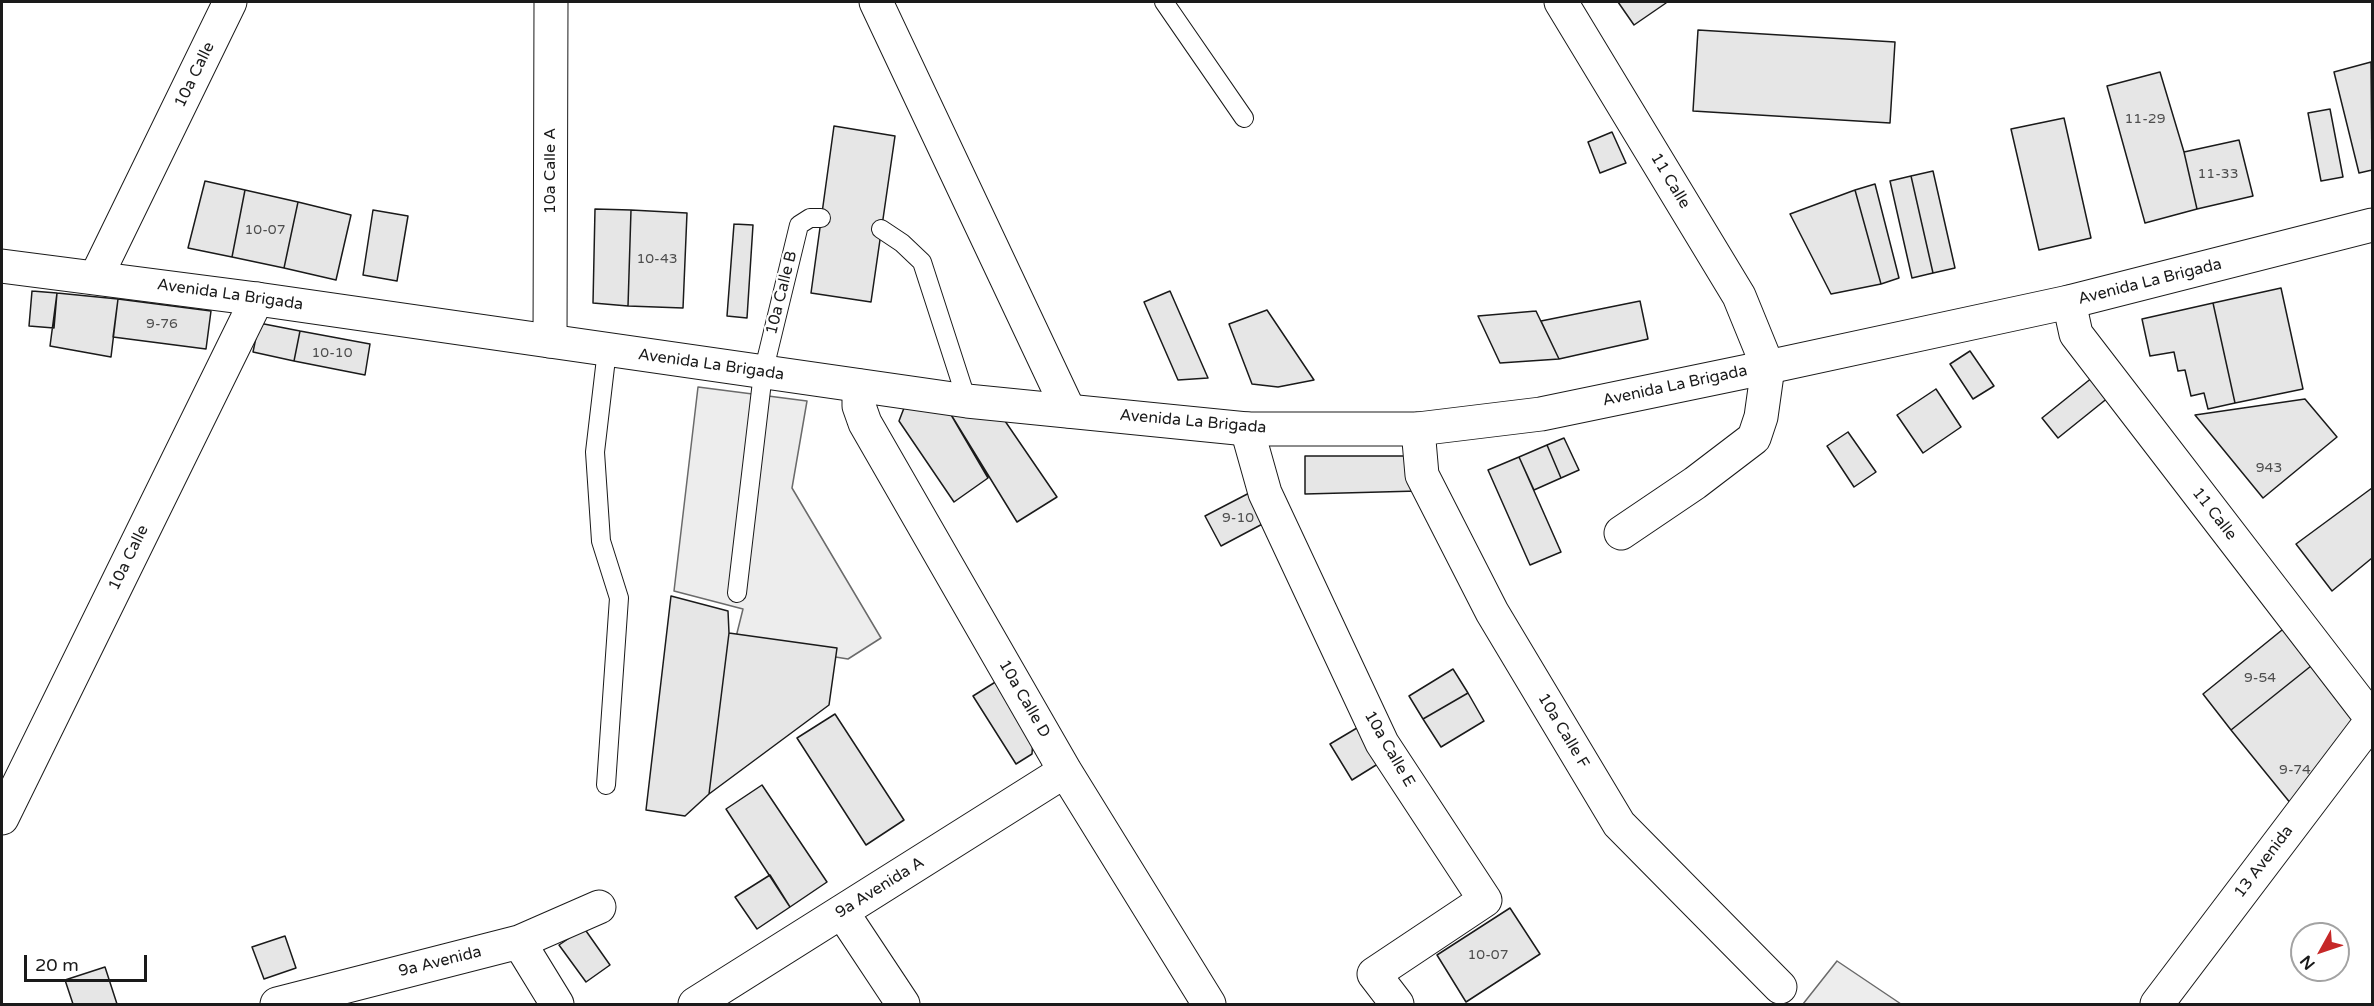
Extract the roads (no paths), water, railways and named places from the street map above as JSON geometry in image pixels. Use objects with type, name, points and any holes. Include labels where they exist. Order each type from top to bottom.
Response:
[{"type":"street","name":"10a Calle","points":[[96,277],[230,2]]},
{"type":"street","name":"10a Calle A","points":[[550,341],[551,2]]},
{"type":"street","points":[[876,2],[1069,411]]},
{"type":"street","name":"11 Calle","points":[[1561,2],[1739,296],[1768,367]]},
{"type":"street","name":"Avenida La Brigada","points":[[2,266],[257,298],[967,401],[1246,429],[1418,429],[1541,414],[1768,367],[2069,302],[2373,225]]},
{"type":"street","name":"10a Calle","points":[[2,818],[257,298]]},
{"type":"street","name":"11 Calle","points":[[2069,302],[2076,334],[2373,719]]},
{"type":"street","points":[[1621,533],[1695,483],[1754,438],[1761,417],[1768,367]]},
{"type":"street","name":"10a Calle D","points":[[859,386],[859,406],[865,423],[1065,771],[1209,1005]]},
{"type":"street","name":"10a Calle E","points":[[1246,429],[1265,494],[1382,743],[1485,900],[1374,974],[1397,1005]]},
{"type":"street","name":"10a Calle F","points":[[1418,429],[1422,475],[1492,612],[1619,824],[1780,987]]},
{"type":"street","name":"13 Avenida","points":[[2157,1005],[2373,719]]},
{"type":"street","name":"9a Avenida A","points":[[695,1005],[1065,771]]},
{"type":"street","name":"9a Avenida","points":[[277,1005],[519,942],[599,907]]},
{"type":"street","points":[[842,912],[903,1005]]},
{"type":"street","points":[[519,942],[557,1005]]},
{"type":"lane","points":[[1164,2],[1244,118]]},
{"type":"lane","name":"10a Calle B","points":[[737,593],[763,373],[799,225],[815,218]]},
{"type":"lane","points":[[881,229],[902,243],[922,262],[967,401]]},
{"type":"lane","points":[[606,784],[619,598],[601,541],[595,452],[607,350]]}]
